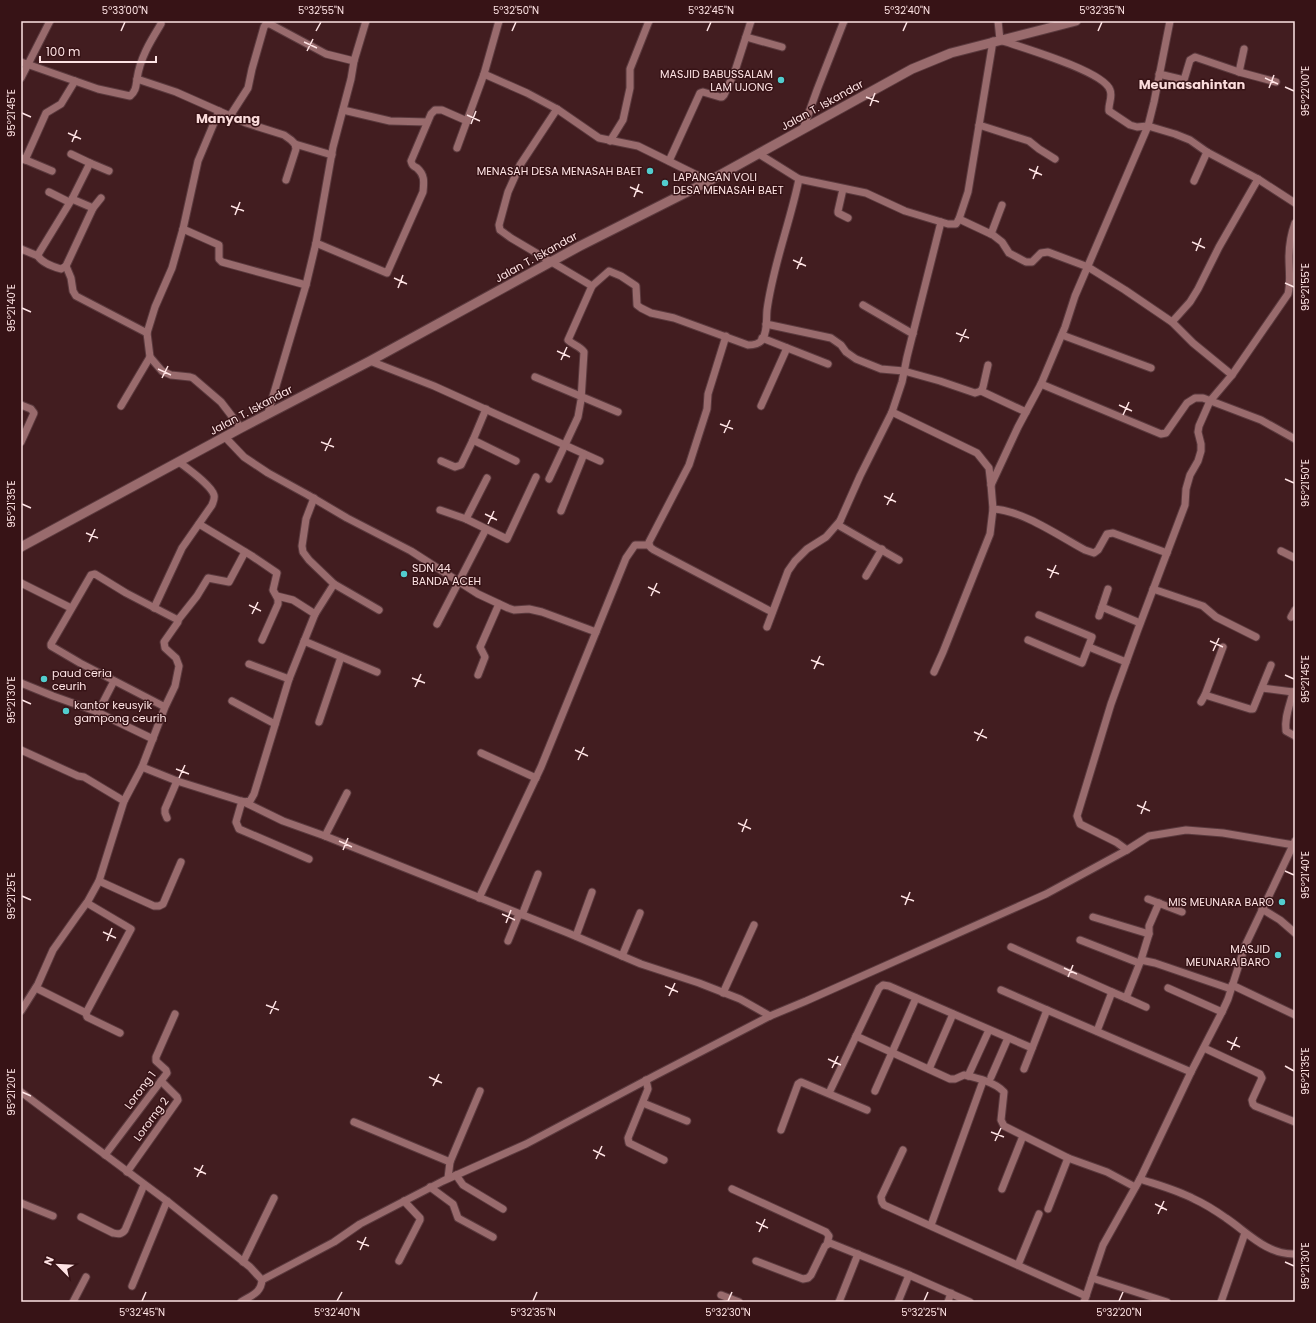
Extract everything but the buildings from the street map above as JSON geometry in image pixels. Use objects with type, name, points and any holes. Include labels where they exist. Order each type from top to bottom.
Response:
[{"type":"street","points":[[21,78],[24,63],[50,21]]},
{"type":"street","points":[[268,414],[306,285],[316,242],[332,155],[354,61],[366,21]]},
{"type":"street","points":[[457,148],[484,74],[499,21]]},
{"type":"street","points":[[610,141],[623,120],[630,88],[630,69],[649,21]]},
{"type":"street","points":[[669,161],[700,94],[703,92],[720,97],[724,95],[735,71],[751,21]]},
{"type":"street","points":[[803,129],[816,90],[844,21]]},
{"type":"street","points":[[759,154],[799,179],[866,193],[905,211],[941,222],[954,224],[958,223],[968,192],[979,125],[997,41],[998,21]]},
{"type":"street","name":"Jalan T. Iskandar","points":[[21,547],[241,428],[370,361],[580,246],[709,181],[912,69],[951,53],[1076,21]]},
{"type":"street","points":[[992,485],[1018,427],[1041,384],[1062,335],[1075,296],[1148,126],[1170,21]]},
{"type":"street","points":[[230,116],[248,88],[264,26],[267,22],[326,54],[354,61]]},
{"type":"street","points":[[24,63],[98,89],[130,96],[135,90],[144,52],[161,24]]},
{"type":"street","points":[[746,37],[782,47]]},
{"type":"street","points":[[997,41],[1080,68],[1098,77],[1108,85],[1111,90],[1110,111],[1130,125],[1137,127],[1148,126],[1190,140],[1207,152],[1258,179],[1295,203]]},
{"type":"street","points":[[1238,72],[1244,49]]},
{"type":"street","points":[[1159,74],[1184,80],[1190,60],[1195,57],[1238,72],[1276,82]]},
{"type":"street","points":[[484,74],[527,93],[557,109],[599,138],[638,146],[709,181]]},
{"type":"street","points":[[137,79],[176,92],[246,123],[284,135],[295,144],[332,155]]},
{"type":"street","points":[[52,171],[23,159],[46,113],[61,104],[75,81]]},
{"type":"street","points":[[557,109],[520,165],[508,192],[499,225],[500,230],[511,238],[592,286]]},
{"type":"street","points":[[218,110],[198,161],[183,229],[172,268],[155,307],[147,333],[150,357],[166,374],[193,378],[221,402],[241,428]]},
{"type":"street","points":[[343,110],[390,121],[427,122]]},
{"type":"street","points":[[316,242],[385,273],[388,272],[423,192],[423,175],[411,161],[431,114],[435,110],[442,110],[467,121]]},
{"type":"street","points":[[979,125],[1029,141],[1055,159]]},
{"type":"street","points":[[286,180],[296,149],[295,144]]},
{"type":"street","points":[[1194,181],[1207,152]]},
{"type":"street","points":[[71,154],[109,171]]},
{"type":"street","points":[[38,256],[90,163]]},
{"type":"street","points":[[549,479],[578,417],[584,352],[581,348],[572,345],[568,340],[592,286],[609,271],[626,279],[636,286],[638,304],[641,308],[650,313],[674,318],[748,345],[759,343],[767,329],[767,310],[778,255],[799,179]]},
{"type":"street","points":[[1172,322],[1190,302],[1219,247],[1258,179]]},
{"type":"street","points":[[843,189],[838,213],[848,218]]},
{"type":"street","points":[[49,192],[70,201],[93,208]]},
{"type":"street","points":[[21,249],[38,256],[40,260],[56,268],[61,269],[66,266],[93,208],[101,198]]},
{"type":"street","points":[[992,234],[1002,205]]},
{"type":"street","points":[[959,219],[992,234],[1002,242],[1009,253],[1026,262],[1032,262],[1041,253],[1048,252],[1088,267],[1172,322],[1193,343],[1232,375]]},
{"type":"street","points":[[767,627],[788,571],[795,561],[807,549],[826,537],[840,521],[860,476],[892,412],[904,372],[941,222]]},
{"type":"street","points":[[1127,850],[1116,842],[1080,824],[1077,816],[1111,704],[1185,505],[1186,489],[1190,475],[1198,461],[1201,451],[1198,432],[1199,426],[1210,401],[1232,375],[1288,294],[1290,285],[1289,257],[1292,231],[1295,223]]},
{"type":"street","points":[[183,229],[219,245],[220,259],[222,262],[306,285]]},
{"type":"street","points":[[66,266],[71,278],[73,292],[76,296],[147,333]]},
{"type":"street","points":[[863,305],[913,334]]},
{"type":"street","points":[[766,324],[831,338],[856,359],[880,369],[904,372],[940,381],[975,393],[981,391],[1026,412]]},
{"type":"street","points":[[1062,335],[1151,368]]},
{"type":"street","points":[[649,545],[649,542],[689,465],[707,409],[708,394],[726,336]]},
{"type":"street","points":[[762,338],[828,364]]},
{"type":"street","points":[[761,406],[787,348]]},
{"type":"street","points":[[121,406],[150,357]]},
{"type":"street","points":[[370,361],[434,386],[600,461]]},
{"type":"street","points":[[981,391],[988,365]]},
{"type":"street","points":[[535,376],[618,412]]},
{"type":"street","points":[[1041,384],[1161,434],[1166,433],[1186,403],[1195,398],[1202,398],[1261,420],[1295,440]]},
{"type":"street","points":[[21,405],[34,413],[21,442]]},
{"type":"street","points":[[441,461],[455,467],[461,465],[486,409]]},
{"type":"street","points":[[892,412],[977,453],[988,468],[992,485],[993,509],[990,534],[934,672]]},
{"type":"street","points":[[225,437],[244,457],[268,473],[347,518],[411,551],[478,594],[514,610],[529,609],[542,612],[596,632]]},
{"type":"street","points":[[473,440],[516,461]]},
{"type":"street","points":[[561,511],[584,454]]},
{"type":"street","points":[[154,608],[182,548],[212,505],[214,494],[201,479],[179,462]]},
{"type":"street","points":[[440,510],[466,519],[507,538],[536,477]]},
{"type":"street","points":[[466,519],[487,478]]},
{"type":"street","points":[[314,498],[306,519],[302,546],[303,552],[309,560],[334,584],[379,610]]},
{"type":"street","points":[[993,509],[1004,510],[1022,516],[1084,550],[1094,553],[1098,550],[1107,534],[1113,533],[1167,553]]},
{"type":"street","points":[[840,521],[838,524],[899,560]]},
{"type":"street","points":[[199,524],[277,573],[272,590],[278,599],[278,604],[262,640]]},
{"type":"street","points":[[437,624],[486,529]]},
{"type":"street","points":[[479,898],[536,778],[626,558],[629,551],[635,545],[649,545],[654,550],[772,612]]},
{"type":"street","points":[[866,576],[882,549]]},
{"type":"street","points":[[1281,551],[1295,558]]},
{"type":"street","points":[[21,1010],[36,988],[53,950],[87,903],[99,881],[124,801],[142,767],[165,707],[175,686],[179,666],[176,658],[165,648],[164,642],[208,578],[229,582],[245,552]]},
{"type":"street","points":[[165,707],[114,681],[51,646],[51,644],[89,577],[95,574],[126,593],[178,620]]},
{"type":"street","points":[[21,583],[71,608]]},
{"type":"street","points":[[243,802],[250,801],[254,794],[289,678],[315,614],[334,584]]},
{"type":"street","points":[[1099,616],[1108,589]]},
{"type":"street","points":[[1153,589],[1203,606],[1216,617],[1256,637]]},
{"type":"street","points":[[276,596],[293,600],[315,614]]},
{"type":"street","points":[[478,675],[485,657],[480,647],[500,604]]},
{"type":"street","points":[[1102,607],[1140,623]]},
{"type":"street","points":[[1291,617],[1295,610]]},
{"type":"street","points":[[1028,640],[1082,663],[1089,647],[1092,637],[1039,614]]},
{"type":"street","points":[[304,641],[377,672]]},
{"type":"street","points":[[1089,647],[1126,662]]},
{"type":"street","points":[[1201,702],[1223,647]]},
{"type":"street","points":[[319,722],[341,657]]},
{"type":"street","points":[[249,664],[289,678]]},
{"type":"street","points":[[1205,695],[1253,709],[1271,665]]},
{"type":"street","points":[[98,712],[114,681]]},
{"type":"street","points":[[21,683],[98,712],[153,739]]},
{"type":"street","points":[[1262,688],[1294,693],[1285,722],[1285,727],[1286,731],[1295,736]]},
{"type":"street","points":[[232,701],[275,724]]},
{"type":"street","points":[[21,750],[78,776],[84,777],[124,801]]},
{"type":"street","points":[[481,753],[536,778]]},
{"type":"street","points":[[142,767],[177,781],[243,802],[283,821],[325,836],[576,936],[642,964],[723,993],[770,1016]]},
{"type":"street","points":[[167,818],[165,811],[177,781]]},
{"type":"street","points":[[325,836],[347,793]]},
{"type":"street","points":[[243,802],[236,822],[239,829],[309,859]]},
{"type":"street","points":[[241,1302],[260,1289],[262,1280],[334,1242],[360,1224],[430,1187],[526,1144],[770,1016],[814,998],[1046,894],[1127,850],[1149,836],[1186,830],[1223,833],[1292,847],[1245,946],[1232,987],[1222,1012],[1191,1072],[1140,1179],[1103,1245],[1085,1299],[1018,1265],[884,1205],[881,1197],[903,1150]]},
{"type":"street","points":[[99,881],[154,906],[160,906],[163,904],[180,862]]},
{"type":"street","points":[[508,941],[538,874]]},
{"type":"street","points":[[576,936],[592,892]]},
{"type":"street","points":[[1148,899],[1182,912]]},
{"type":"street","points":[[86,1013],[131,929],[87,903]]},
{"type":"street","points":[[1126,998],[1149,934],[1149,926],[1159,903]]},
{"type":"street","points":[[1262,909],[1280,920],[1295,933]]},
{"type":"street","points":[[622,956],[640,913]]},
{"type":"street","points":[[1093,917],[1149,934]]},
{"type":"street","points":[[723,993],[754,925]]},
{"type":"street","points":[[1080,940],[1140,962],[1155,963],[1232,987],[1295,1015]]},
{"type":"street","points":[[1011,947],[1146,1007]]},
{"type":"street","points":[[829,1093],[878,988],[884,985],[1032,1048]]},
{"type":"street","points":[[36,988],[86,1013],[87,1016],[120,1033]]},
{"type":"street","points":[[1168,988],[1222,1012]]},
{"type":"street","points":[[1001,990],[1097,1030],[1191,1072]]},
{"type":"street","points":[[1097,1030],[1112,992]]},
{"type":"street","points":[[875,1091],[916,998]]},
{"type":"street","points":[[1024,1068],[1048,1010]]},
{"type":"street","name":"Lorong 1","points":[[105,1155],[167,1072],[156,1061],[156,1057],[176,1014]]},
{"type":"street","points":[[929,1069],[952,1014]]},
{"type":"street","points":[[968,1076],[989,1030]]},
{"type":"street","points":[[856,1036],[950,1079],[956,1079],[964,1075],[1000,1088],[1004,1092],[1001,1120],[1004,1126],[1068,1158],[1108,1172],[1135,1187]]},
{"type":"street","points":[[991,1077],[1008,1038]]},
{"type":"street","points":[[1204,1048],[1260,1074],[1262,1078],[1252,1100],[1253,1104],[1295,1122]]},
{"type":"street","points":[[646,1080],[648,1089],[628,1141],[629,1143],[664,1160]]},
{"type":"street","name":"Lororng 2","points":[[127,1172],[178,1100],[177,1097],[161,1081]]},
{"type":"street","points":[[931,1225],[983,1081]]},
{"type":"street","points":[[781,1130],[798,1084],[801,1082],[866,1110]]},
{"type":"street","points":[[448,1178],[450,1162],[480,1091]]},
{"type":"street","points":[[21,1092],[167,1201],[243,1262],[262,1280]]},
{"type":"street","points":[[643,1103],[687,1121]]},
{"type":"street","points":[[354,1122],[450,1162]]},
{"type":"street","points":[[1002,1189],[1023,1136]]},
{"type":"street","points":[[1048,1209],[1068,1158]]},
{"type":"street","points":[[456,1175],[463,1185],[503,1209]]},
{"type":"street","points":[[1140,1179],[1193,1198],[1227,1218],[1258,1242],[1272,1249],[1295,1254]]},
{"type":"street","points":[[81,1217],[113,1233],[122,1233],[125,1230],[144,1185]]},
{"type":"street","points":[[430,1187],[453,1204],[458,1218],[493,1237]]},
{"type":"street","points":[[732,1189],[826,1232],[829,1236],[827,1244],[808,1278],[803,1279],[756,1261]]},
{"type":"street","points":[[243,1262],[274,1198]]},
{"type":"street","points":[[132,1286],[167,1201]]},
{"type":"street","points":[[400,1261],[420,1220],[420,1218],[404,1201]]},
{"type":"street","points":[[21,1203],[53,1216]]},
{"type":"street","points":[[1018,1265],[1039,1214]]},
{"type":"street","points":[[1221,1302],[1245,1233]]},
{"type":"street","points":[[827,1244],[830,1243],[858,1254],[970,1302]]},
{"type":"street","points":[[839,1302],[858,1254]]},
{"type":"street","points":[[898,1302],[909,1275]]},
{"type":"street","points":[[73,1302],[86,1277]]},
{"type":"street","points":[[1092,1278],[1167,1302]]},
{"type":"street","points":[[948,1302],[951,1293]]},
{"type":"street","points":[[722,1295],[739,1302]]},
{"type":"place","name":"MASJID BABUSSALAM LAM UJONG","points":[[781,80]]},
{"type":"place","name":"MENASAH DESA MENASAH BAET","points":[[650,171]]},
{"type":"place","name":"LAPANGAN VOLI DESA MENASAH BAET","points":[[665,183]]},
{"type":"place","name":"SDN 44 BANDA ACEH","points":[[404,574]]},
{"type":"place","name":"paud ceria ceurih","points":[[44,679]]},
{"type":"place","name":"kantor keusyik gampong ceurih","points":[[66,711]]},
{"type":"place","name":"MIS MEUNARA BARO","points":[[1282,902]]},
{"type":"place","name":"MASJID MEUNARA BARO","points":[[1278,955]]},
{"type":"district","name":"Meunasahintan","points":[[1192,84]]},
{"type":"district","name":"Manyang","points":[[228,118]]}]
